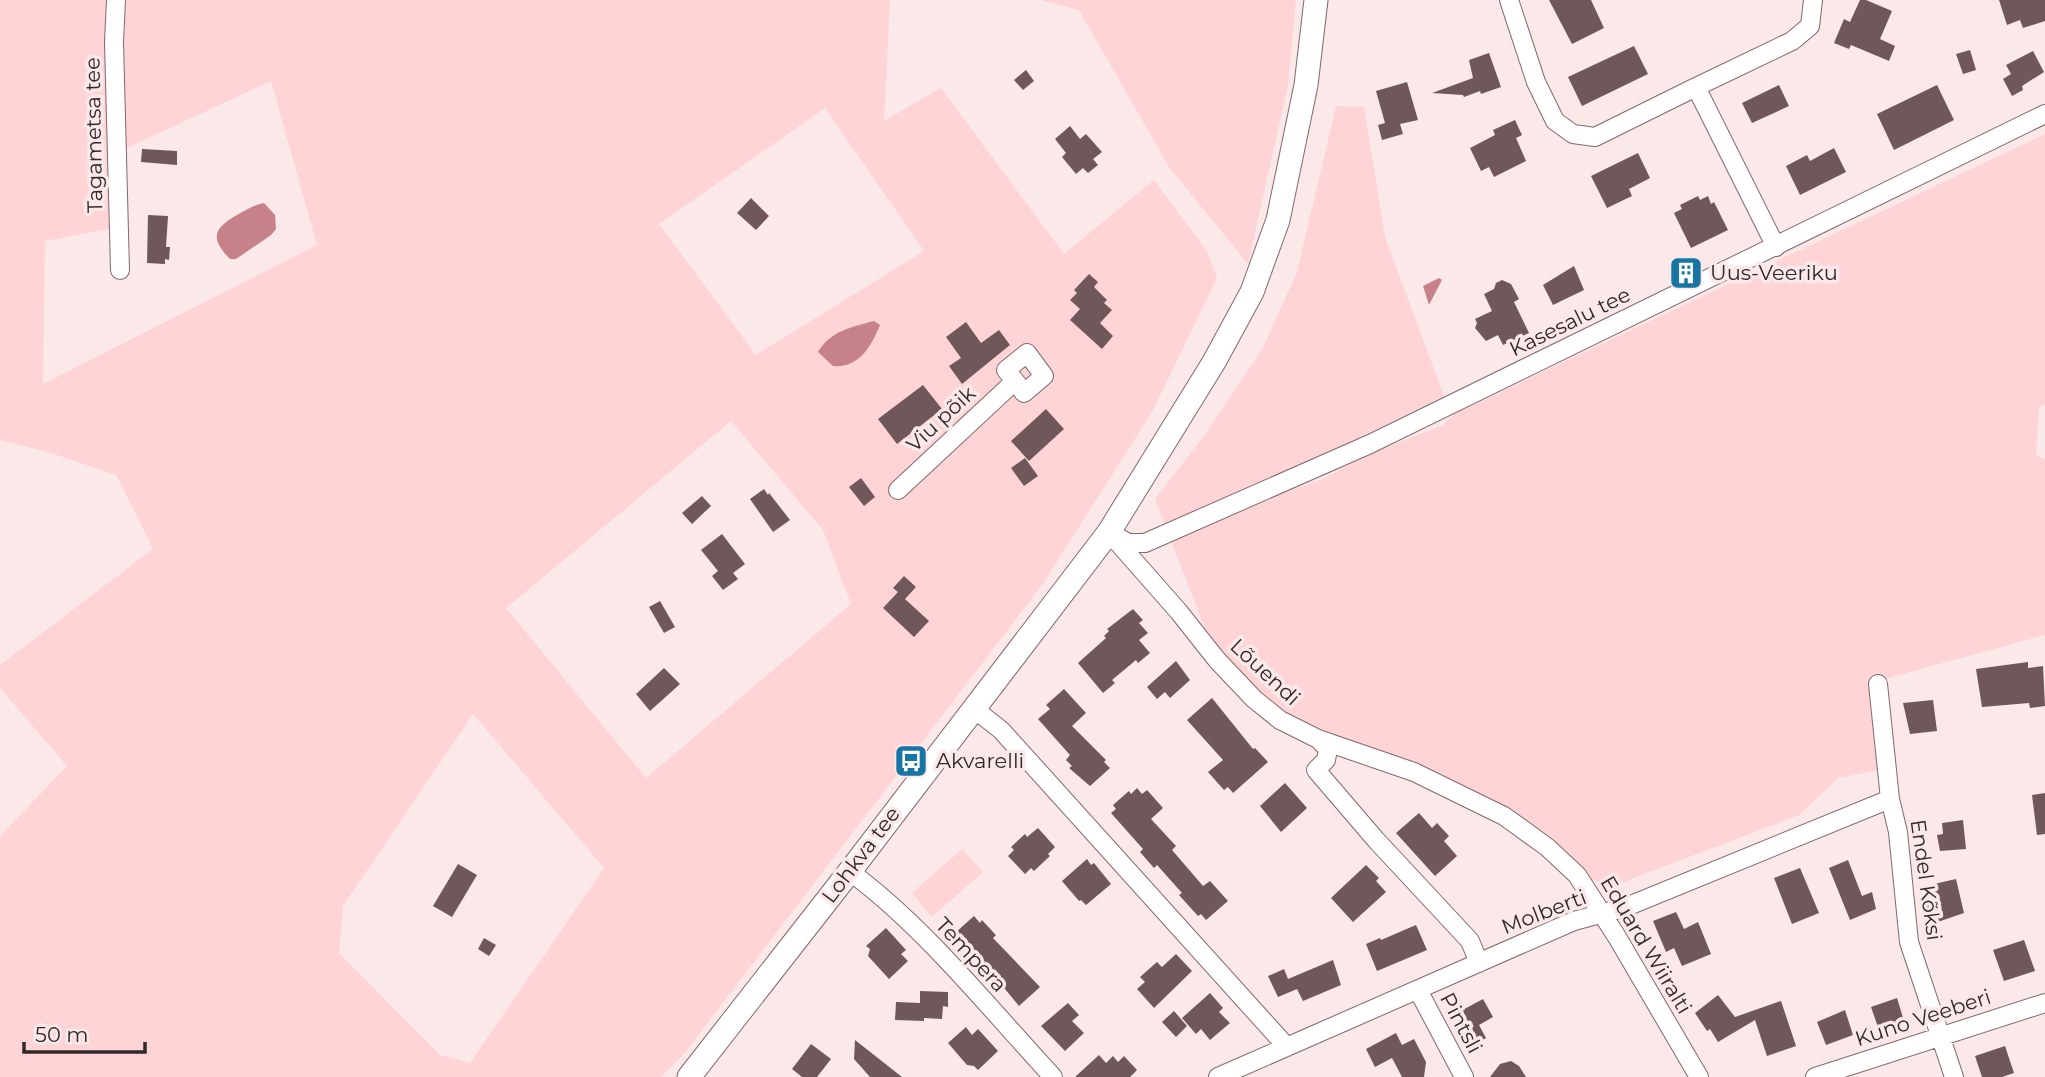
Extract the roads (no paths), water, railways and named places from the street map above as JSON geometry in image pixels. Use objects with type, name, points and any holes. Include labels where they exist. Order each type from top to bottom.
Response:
[{"type":"street","name":"Tagametsa tee","points":[[116,0],[114,43],[120,270]]},
{"type":"street","name":"Lohkva tee","points":[[689,1077],[1108,532],[1226,341],[1252,292],[1278,220],[1307,86],[1316,0]]},
{"type":"street","points":[[1509,0],[1536,82],[1555,121],[1573,134],[1595,137],[1791,41],[1810,26],[1813,0]]},
{"type":"street","points":[[1696,87],[1776,247]]},
{"type":"street","name":"Kasesalu tee","points":[[1108,532],[1128,543],[1145,543],[1370,444],[2045,114]]},
{"type":"street","name":"Viu põik","points":[[898,490],[1015,381]]},
{"type":"street","name":"Lõuendi","points":[[1108,532],[1179,611],[1217,660],[1254,699],[1280,720],[1318,739]]},
{"type":"street","name":"Endel Kõksi","points":[[1878,684],[1890,799],[1898,832],[1909,942],[1954,1077]]},
{"type":"street","points":[[973,708],[1001,730],[1287,1047]]},
{"type":"street","points":[[1318,739],[1328,749],[1326,760],[1316,770],[1376,840],[1470,941],[1479,963]]},
{"type":"street","name":"Eduard Wiiralti","points":[[1318,739],[1414,772],[1504,816],[1547,847],[1577,875],[1699,1077]]},
{"type":"street","name":"Molberti","points":[[1229,1075],[1574,921],[1626,907],[1890,799]]},
{"type":"street","name":"Tempera","points":[[849,872],[878,894],[922,936],[1053,1077]]},
{"type":"street","name":"Pintsli","points":[[1418,990],[1464,1077]]},
{"type":"street","name":"Kuno Veeberi","points":[[1815,1077],[2045,1003]]},
{"type":"place","name":"Uus-Veeriku","points":[[1686,273]]},
{"type":"place","name":"Akvarelli","points":[[911,761]]}]
